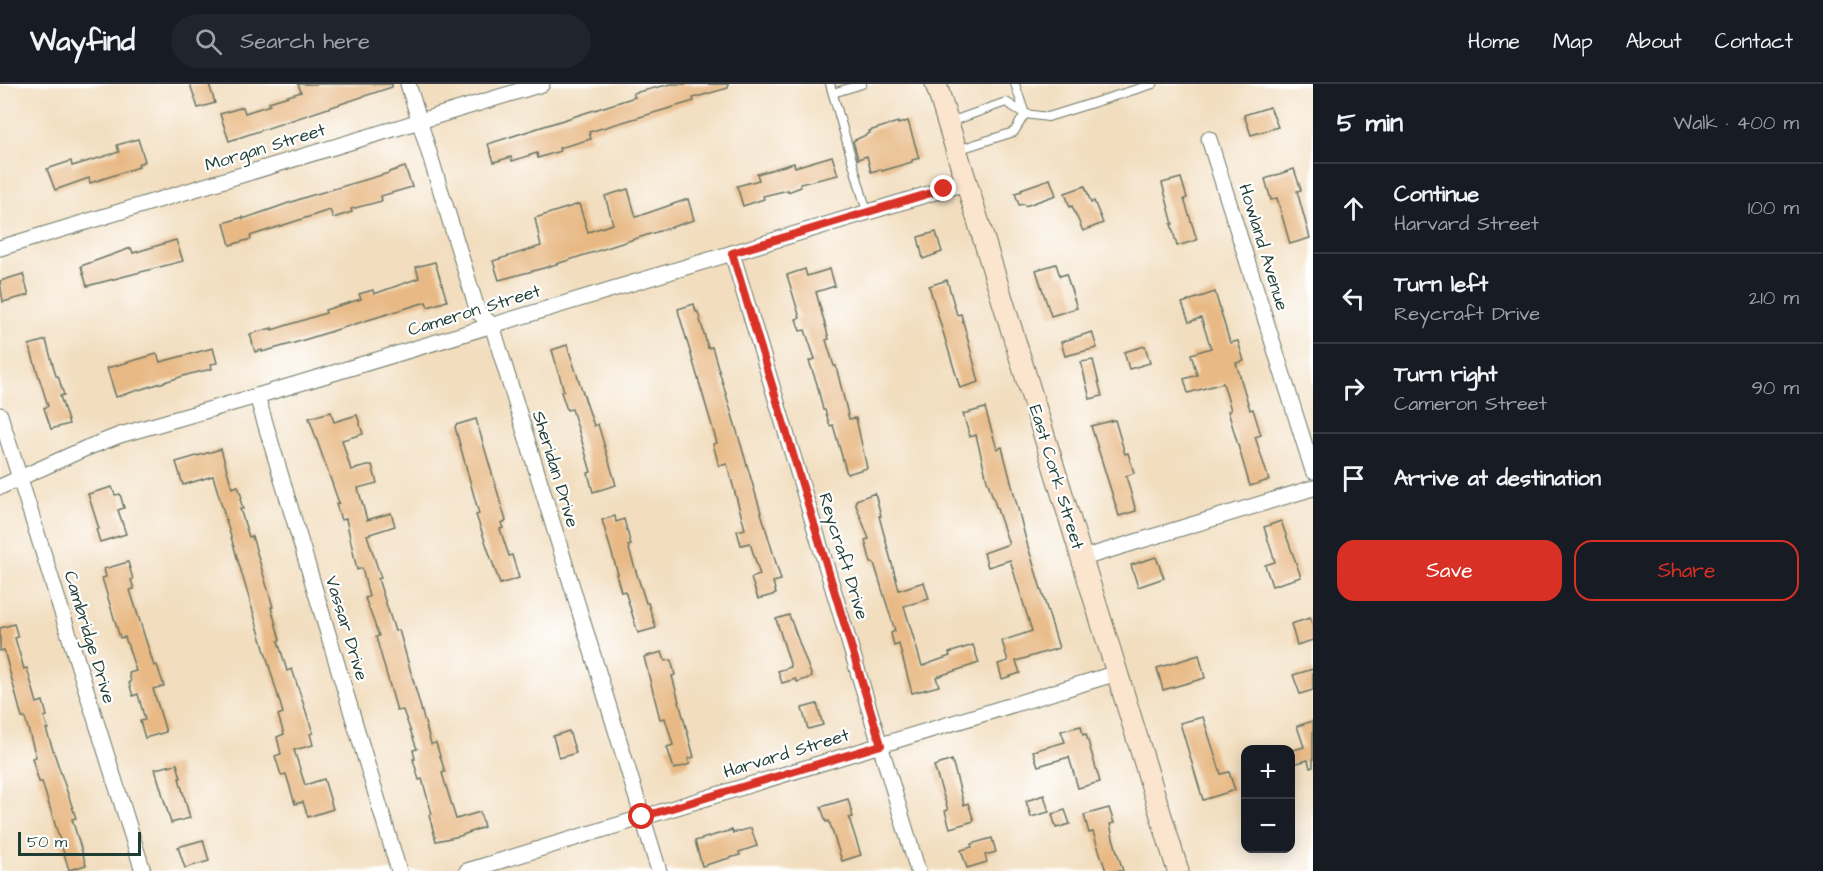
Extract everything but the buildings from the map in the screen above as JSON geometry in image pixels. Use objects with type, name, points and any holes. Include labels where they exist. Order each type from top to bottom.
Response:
[{"type":"street","name":"Sheridan Drive","points":[[408,84],[478,312],[492,325],[659,871]]},
{"type":"street","name":"Morgan Street","points":[[0,248],[542,84]]},
{"type":"street","name":"East Cork Street","points":[[936,84],[1178,871]]},
{"type":"street","name":"Howland Avenue","points":[[1209,139],[1313,471]]},
{"type":"street","name":"Cameron Street","points":[[0,488],[120,435],[965,183]]},
{"type":"street","name":"Reycraft Drive","points":[[732,253],[918,871]]},
{"type":"street","name":"Vassar Drive","points":[[257,396],[399,871]]},
{"type":"street","name":"Cambridge Drive","points":[[0,415],[143,871]]},
{"type":"street","points":[[1083,558],[1313,488]]},
{"type":"street","name":"Harvard Street","points":[[467,871],[1117,673]]},
{"type":"lane","points":[[830,84],[867,212]]},
{"type":"lane","points":[[833,93],[862,84]]},
{"type":"lane","points":[[956,151],[1014,132],[1025,114],[1016,84]]},
{"type":"lane","points":[[948,123],[1006,102],[1025,114],[1048,117],[1153,84]]},
{"type":"route","points":[[642,817],[881,745],[732,253],[944,189]]}]
